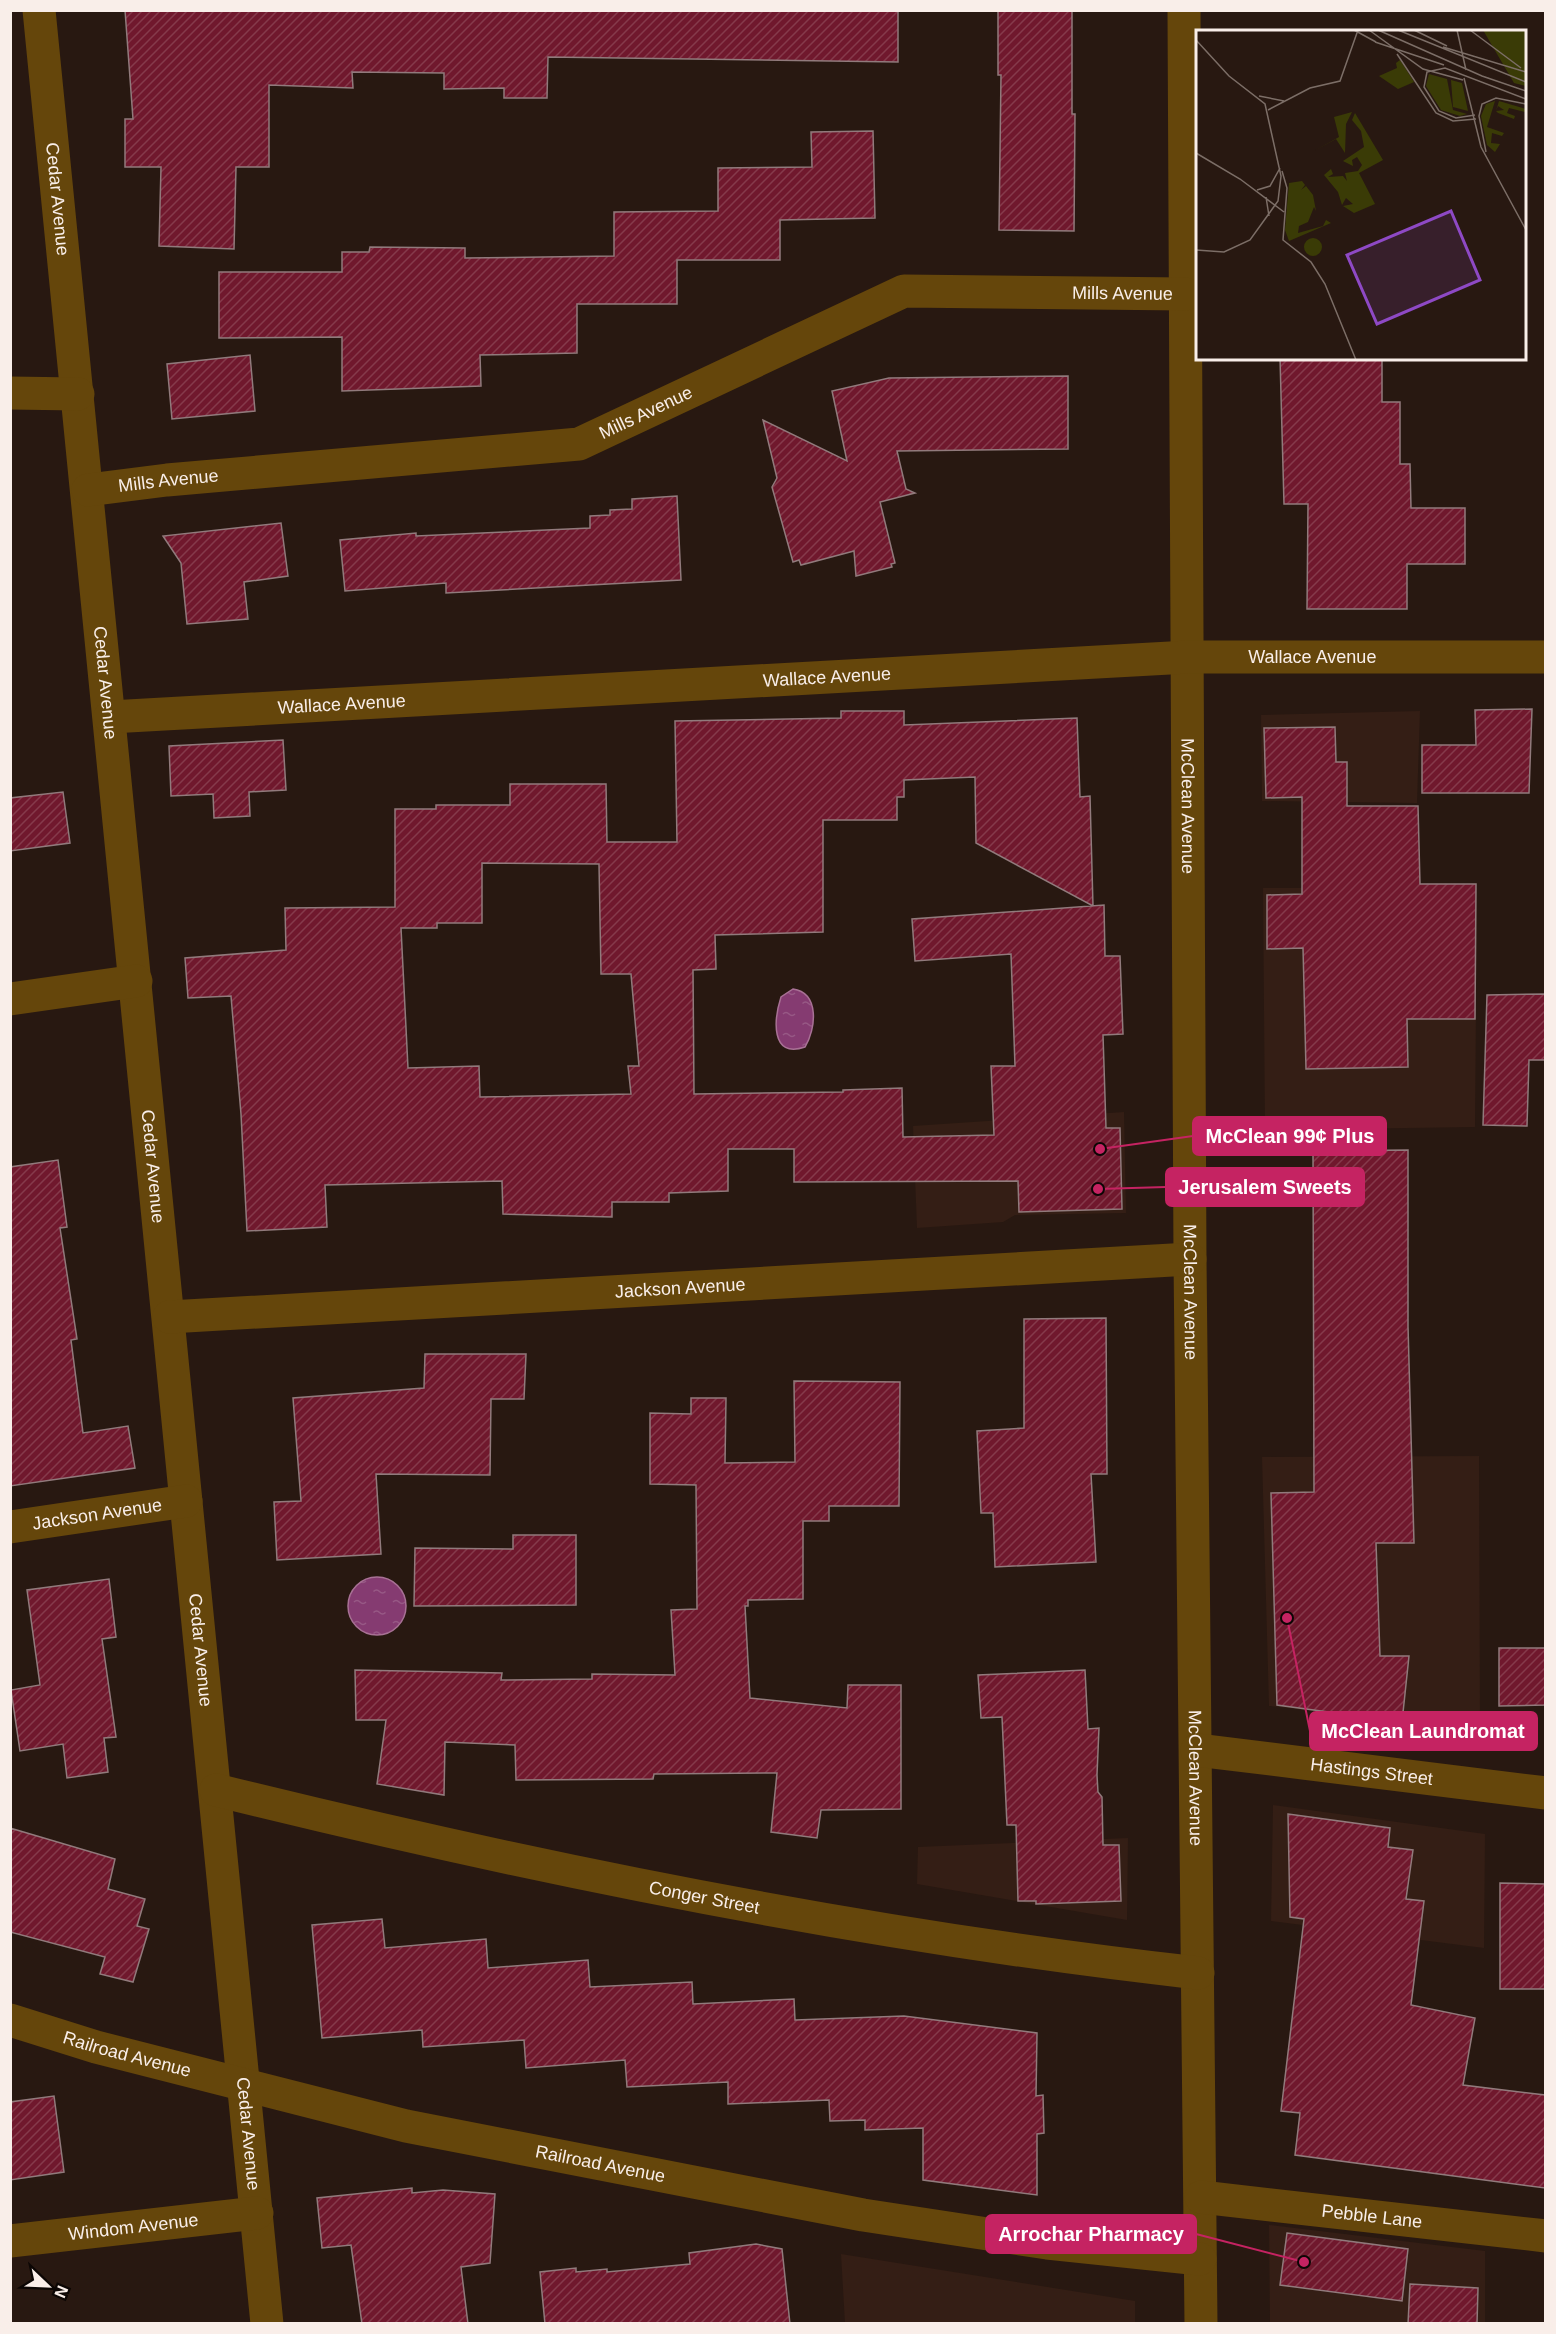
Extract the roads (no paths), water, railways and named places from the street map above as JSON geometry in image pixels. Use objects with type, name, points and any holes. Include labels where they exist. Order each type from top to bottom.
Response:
[{"type":"street","name":"Cedar Avenue","points":[[39,10],[267,2324]]},
{"type":"street","name":"McClean Avenue","points":[[1184,10],[1190,1259],[1197,1750],[1201,2324]]},
{"type":"street","name":"Mills Avenue","points":[[88,490],[167,480],[579,444],[904,291],[1185,294]]},
{"type":"street","points":[[10,393],[78,394]]},
{"type":"street","name":"Wallace Avenue","points":[[110,717],[1188,657],[1545,657]]},
{"type":"street","points":[[10,999],[136,981]]},
{"type":"street","name":"Jackson Avenue","points":[[169,1317],[1190,1259]]},
{"type":"street","name":"Jackson Avenue","points":[[10,1527],[186,1501]]},
{"type":"street","name":"Hastings Street","points":[[1197,1750],[1545,1793]]},
{"type":"street","name":"Conger Street","points":[[216,1790],[549,1866],[911,1935],[1198,1973]]},
{"type":"street","name":"Railroad Avenue","points":[[10,2020],[96,2047],[244,2084],[325,2108],[405,2126],[863,2215],[1047,2243],[1200,2259]]},
{"type":"street","name":"Pebble Lane","points":[[1201,2197],[1545,2236]]},
{"type":"street","name":"Windom Avenue","points":[[10,2241],[256,2213]]},
{"type":"water","points":[[793,989],[808,997],[813,1013],[809,1040],[805,1047],[794,1049],[780,1042],[776,1026],[781,997]]},
{"type":"water","points":[[377,1577],[388,1579],[401,1590],[406,1606],[404,1617],[393,1630],[377,1635],[366,1633],[353,1622],[348,1606],[350,1595],[361,1582]]},
{"type":"place","name":"McClean 99¢ Plus","points":[[1100,1149]]},
{"type":"place","name":"Jerusalem Sweets","points":[[1098,1189]]},
{"type":"place","name":"McClean Laundromat","points":[[1287,1618]]},
{"type":"place","name":"Arrochar Pharmacy","points":[[1304,2262]]}]
